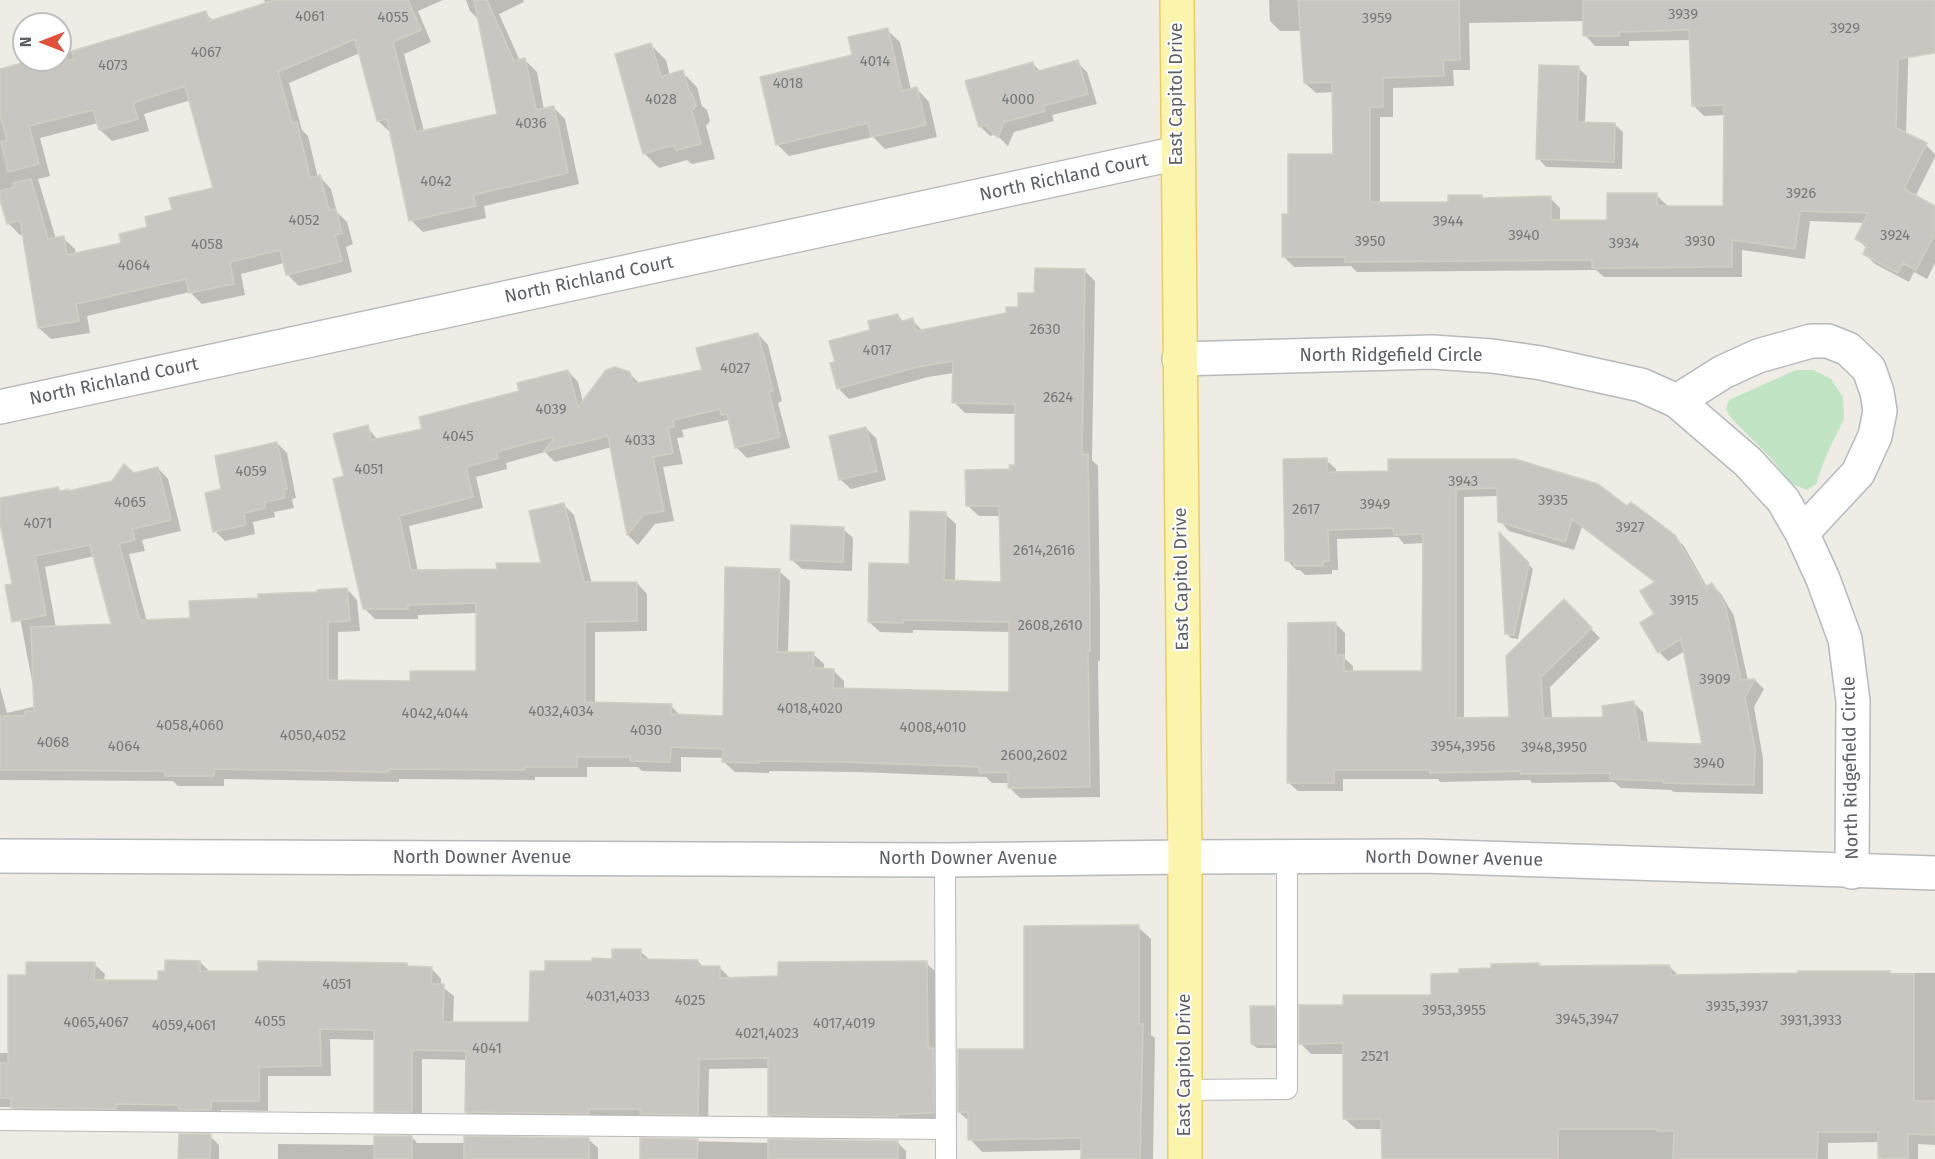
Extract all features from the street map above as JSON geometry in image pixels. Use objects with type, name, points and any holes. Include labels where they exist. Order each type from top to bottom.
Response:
[{"type":"main road","name":"East Capitol Drive","points":[[1177,0],[1185,857],[1185,1159]]},
{"type":"street","name":"North Richland Court","points":[[0,407],[1178,153]]},
{"type":"street","points":[[1677,401],[1723,372],[1758,356],[1811,341],[1828,341],[1848,349],[1869,369],[1877,392],[1880,411],[1875,436],[1858,473],[1802,533]]},
{"type":"street","name":"North Ridgefield Circle","points":[[1179,359],[1432,352],[1492,356],[1541,363],[1641,385],[1677,401],[1748,462],[1783,500],[1802,533],[1823,579],[1845,639],[1853,701],[1852,872]]},
{"type":"street","name":"North Downer Avenue","points":[[0,856],[945,860],[1423,856],[1935,873]]},
{"type":"lane","points":[[1185,1090],[1287,1089],[1287,857]]},
{"type":"lane","points":[[945,860],[946,1159]]},
{"type":"lane","points":[[0,1120],[946,1129]]},
{"type":"green space","points":[[1796,370],[1814,370],[1831,379],[1843,397],[1844,419],[1826,456],[1816,484],[1807,490],[1792,484],[1770,457],[1731,418],[1726,409],[1729,400]]},
{"type":"building","points":[[275,0],[408,0],[421,30],[393,42],[416,132],[497,114],[474,0],[487,0],[514,61],[525,58],[536,110],[554,106],[568,173],[473,195],[476,206],[409,221],[387,119],[377,121],[355,39],[278,72],[292,123],[297,122],[310,178],[320,175],[329,210],[336,209],[342,233],[335,235],[342,261],[286,275],[280,250],[230,262],[234,284],[189,293],[186,279],[76,304],[79,321],[38,328],[20,220],[7,224],[0,200],[0,191],[14,187],[13,183],[31,179],[48,239],[64,236],[67,255],[121,243],[119,234],[147,227],[145,217],[172,210],[169,198],[213,188],[185,86],[133,103],[138,119],[99,130],[93,110],[29,126],[39,164],[8,172],[1,142],[7,140],[0,114],[0,69],[12,66],[12,72],[72,72],[72,60],[74,60],[72,51],[206,11],[209,21]]},
{"type":"building","points":[[1298,0],[1459,0],[1460,60],[1443,60],[1444,76],[1383,78],[1383,107],[1370,107],[1370,202],[1448,202],[1448,195],[1482,195],[1482,198],[1551,196],[1551,220],[1607,220],[1607,193],[1657,193],[1657,206],[1723,206],[1724,105],[1692,106],[1689,30],[1619,32],[1619,36],[1583,36],[1583,0],[1935,0],[1935,53],[1898,59],[1896,128],[1927,143],[1904,189],[1935,206],[1935,234],[1916,270],[1903,263],[1898,273],[1863,254],[1867,245],[1855,239],[1868,213],[1800,211],[1795,249],[1732,240],[1732,267],[1592,268],[1592,260],[1345,262],[1345,257],[1282,257],[1282,214],[1288,214],[1288,154],[1333,154],[1332,82],[1304,83]]},
{"type":"building","points":[[888,28],[902,91],[917,87],[926,125],[871,137],[868,123],[776,145],[760,77],[852,55],[848,37]]},
{"type":"building","points":[[651,43],[661,77],[683,70],[696,106],[692,111],[701,144],[676,150],[674,145],[643,154],[615,54]]},
{"type":"building","points":[[1078,60],[1088,94],[1043,106],[1045,111],[1004,122],[998,138],[985,125],[979,127],[965,81],[1033,62],[1035,72]]},
{"type":"building","points":[[1539,65],[1579,66],[1577,122],[1615,123],[1614,162],[1536,159]]},
{"type":"building","points":[[1035,268],[1085,269],[1082,455],[1088,454],[1090,787],[1008,788],[1008,772],[979,773],[979,767],[845,762],[722,762],[723,749],[671,747],[670,762],[630,761],[630,757],[577,757],[577,767],[525,767],[525,770],[389,769],[389,772],[214,769],[214,776],[165,776],[165,771],[0,770],[0,716],[25,716],[25,711],[34,711],[31,627],[111,624],[90,545],[35,556],[46,615],[12,622],[5,585],[12,584],[0,523],[0,498],[58,487],[59,492],[68,489],[68,491],[112,481],[124,464],[134,473],[158,467],[171,520],[132,529],[135,540],[119,544],[140,620],[190,618],[189,601],[258,598],[258,594],[317,592],[317,590],[347,588],[350,621],[328,622],[328,680],[410,681],[410,671],[476,671],[476,603],[408,605],[408,609],[363,609],[333,479],[344,476],[333,434],[368,425],[371,440],[422,429],[419,417],[519,391],[517,383],[568,370],[578,407],[606,370],[615,367],[630,372],[633,384],[702,370],[696,348],[758,333],[773,391],[769,392],[780,437],[735,448],[727,414],[721,415],[720,409],[673,420],[674,427],[668,428],[673,453],[653,457],[664,511],[644,514],[627,535],[608,436],[543,452],[553,440],[552,437],[496,452],[498,458],[466,467],[473,497],[399,516],[411,570],[497,569],[496,563],[541,563],[529,511],[564,503],[584,582],[637,582],[637,621],[585,622],[585,702],[672,704],[671,714],[723,716],[725,567],[780,569],[777,652],[814,652],[813,668],[834,669],[833,688],[1009,692],[1009,622],[903,620],[903,623],[868,622],[869,563],[909,564],[910,511],[946,512],[944,580],[1001,582],[999,506],[966,506],[965,470],[1010,469],[1009,465],[1015,465],[1015,404],[952,403],[953,361],[917,367],[837,389],[830,363],[835,362],[829,341],[870,330],[868,321],[898,314],[900,322],[913,318],[916,331],[1006,313],[1006,307],[1018,307],[1018,293],[1034,293]]},
{"type":"building","points":[[866,427],[877,471],[839,480],[829,436]]},
{"type":"building","points":[[277,442],[287,489],[284,489],[285,498],[265,502],[265,508],[244,513],[246,525],[213,532],[205,493],[221,489],[215,456]]},
{"type":"building","points":[[1327,458],[1327,472],[1388,471],[1388,459],[1515,459],[1598,484],[1627,506],[1631,502],[1675,535],[1705,587],[1712,583],[1725,605],[1741,680],[1755,679],[1745,697],[1755,749],[1754,785],[1610,779],[1610,773],[1521,774],[1521,771],[1430,773],[1430,770],[1334,770],[1334,783],[1287,783],[1288,623],[1336,622],[1336,655],[1344,655],[1344,671],[1422,671],[1423,534],[1394,535],[1393,528],[1328,530],[1329,561],[1323,561],[1323,566],[1294,566],[1294,561],[1285,561],[1283,459]],"holes":[[[1497,488],[1498,522],[1565,542],[1572,519],[1655,582],[1640,591],[1654,614],[1640,623],[1658,653],[1681,639],[1702,744],[1640,742],[1634,701],[1602,706],[1603,717],[1543,718],[1541,677],[1592,628],[1564,599],[1506,656],[1509,717],[1456,718],[1456,489]]]},
{"type":"building","points":[[791,525],[844,527],[843,562],[790,560]]},
{"type":"building","points":[[1499,532],[1529,563],[1514,635],[1505,634]]},
{"type":"building","points":[[1139,925],[1139,1024],[1143,1024],[1140,1159],[1081,1159],[1081,1138],[968,1140],[968,1112],[958,1112],[958,1049],[1024,1049],[1024,926]]},
{"type":"building","points":[[612,949],[641,949],[641,959],[698,960],[698,966],[720,966],[720,978],[778,976],[778,962],[927,961],[928,1048],[934,1048],[934,1113],[897,1114],[897,1117],[768,1115],[768,1058],[699,1059],[698,1115],[640,1114],[640,1109],[589,1109],[589,1114],[465,1112],[466,1051],[412,1050],[412,1112],[374,1112],[374,1030],[320,1029],[321,1066],[259,1067],[259,1101],[211,1101],[211,1110],[179,1110],[179,1105],[116,1104],[116,1109],[11,1108],[11,1098],[0,1098],[0,1063],[8,1063],[8,975],[26,975],[26,962],[95,962],[94,980],[158,980],[158,971],[165,971],[165,960],[200,961],[200,971],[258,971],[258,961],[407,963],[407,966],[432,967],[431,984],[444,984],[443,1022],[529,1022],[530,971],[545,971],[545,961],[612,959]]},
{"type":"building","points":[[1539,963],[1539,966],[1670,965],[1671,975],[1798,973],[1798,971],[1890,971],[1890,974],[1914,974],[1914,1101],[1935,1101],[1935,1135],[1908,1134],[1908,1158],[1878,1158],[1878,1132],[1818,1132],[1817,1159],[1673,1159],[1674,1131],[1558,1129],[1558,1159],[1382,1159],[1381,1119],[1343,1119],[1343,1043],[1299,1044],[1299,1005],[1343,1005],[1343,995],[1431,995],[1431,974],[1459,973],[1459,969],[1491,968],[1491,964]]},
{"type":"building","points":[[1250,1006],[1275,1006],[1275,1044],[1251,1044]]},
{"type":"building","points":[[179,1134],[211,1134],[210,1159],[178,1159]]},
{"type":"building","points":[[374,1136],[412,1136],[412,1159],[374,1159]]},
{"type":"building","points":[[464,1136],[589,1138],[589,1159],[464,1159]]},
{"type":"building","points":[[640,1138],[698,1139],[697,1159],[640,1159]]},
{"type":"building","points":[[768,1139],[898,1141],[898,1159],[768,1159]]}]
